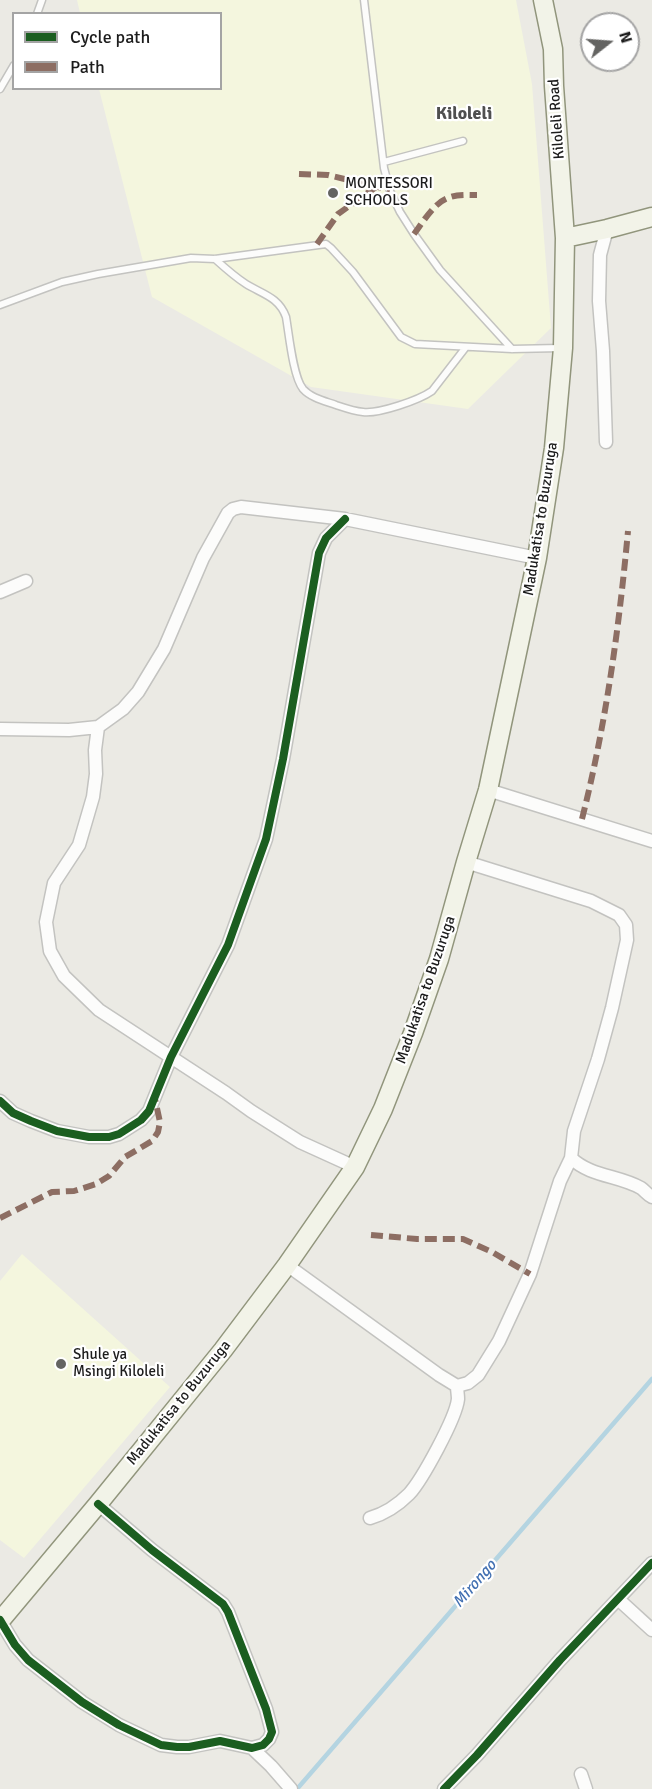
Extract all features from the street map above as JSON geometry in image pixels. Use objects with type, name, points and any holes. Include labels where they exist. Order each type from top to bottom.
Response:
[{"type":"main road","name":"Kiloleli Road","points":[[543,0],[553,49],[565,238]]},
{"type":"main road","points":[[565,238],[652,217]]},
{"type":"main road","name":"Madukatisa to Buzuruga","points":[[0,1621],[223,1350],[287,1265],[355,1167],[383,1109],[439,959],[488,790],[537,558],[554,448],[563,348],[565,238]]},
{"type":"street","points":[[606,442],[599,301],[600,255],[607,229]]},
{"type":"street","points":[[0,729],[69,730],[98,727],[123,709],[138,692],[164,649],[203,558],[228,513],[233,509],[241,507],[345,519],[537,558]]},
{"type":"street","points":[[0,1101],[13,1113],[57,1131],[89,1137],[109,1137],[119,1134],[141,1120],[149,1110],[171,1057],[228,945],[266,839],[283,759],[319,553],[326,538],[345,519]]},
{"type":"street","points":[[0,592],[26,580]]},
{"type":"street","points":[[98,727],[93,797],[79,845],[54,883],[46,922],[50,951],[64,976],[99,1010],[251,1112],[300,1142],[355,1167]]},
{"type":"street","points":[[488,790],[652,841]]},
{"type":"street","points":[[287,1265],[457,1386],[468,1383],[478,1375],[499,1341],[530,1274],[560,1181],[570,1158],[574,1131],[598,1059],[627,940],[626,925],[619,915],[591,901],[466,862]]},
{"type":"street","points":[[570,1158],[587,1169],[640,1188],[652,1197]]},
{"type":"street","points":[[370,1518],[382,1515],[409,1493],[422,1475],[453,1418],[458,1399],[457,1386]]},
{"type":"street","points":[[98,1504],[152,1550],[217,1599],[228,1612],[266,1709],[272,1732],[263,1744],[252,1748]]},
{"type":"street","points":[[444,1789],[477,1755],[560,1660],[652,1563]]},
{"type":"street","points":[[618,1599],[652,1630]]},
{"type":"street","points":[[0,1621],[15,1645],[28,1660],[82,1702],[119,1725],[161,1745],[177,1748],[220,1741],[252,1748],[291,1789]]},
{"type":"street","points":[[581,1774],[586,1789]]},
{"type":"lane","points":[[364,0],[384,162],[390,191],[414,234],[440,270],[512,350]]},
{"type":"lane","points":[[0,89],[12,68]]},
{"type":"lane","points":[[384,162],[463,141]]},
{"type":"lane","points":[[0,305],[62,282],[98,274],[191,258],[214,259],[326,244],[352,272],[405,340],[415,344],[512,350],[563,348]]},
{"type":"lane","points":[[214,259],[246,284],[274,299],[282,308],[286,317],[298,381],[304,390],[323,401],[362,412],[376,412],[398,405],[432,391],[466,347]]},
{"type":"shaded area","name":"MONTESSORI SCHOOLS","points":[[77,0],[516,0],[532,84],[551,328],[468,409],[311,387],[152,297],[99,90],[222,90],[222,12],[80,12]]},
{"type":"shaded area","points":[[22,1254],[170,1387],[24,1558],[0,1540],[0,1281]]},
{"type":"waterway","name":"Mirongo","points":[[297,1789],[652,1379]]},
{"type":"marked path","points":[[299,174],[328,175],[390,190]]},
{"type":"marked path","points":[[317,244],[338,214],[376,187]]},
{"type":"marked path","points":[[414,234],[429,213],[443,200],[455,196],[477,195]]},
{"type":"marked path","points":[[582,819],[611,676],[628,531]]},
{"type":"marked path","points":[[0,1218],[52,1192],[74,1191],[96,1184],[109,1176],[125,1157],[152,1141],[158,1132],[160,1122],[155,1099]]},
{"type":"marked path","points":[[371,1235],[417,1239],[463,1239],[492,1252],[530,1274]]},
{"type":"cycle path","points":[[0,1101],[13,1113],[31,1121],[57,1131],[89,1137],[109,1137],[119,1134],[141,1120],[149,1111],[171,1057],[228,945],[266,839],[283,759],[319,553],[326,538],[345,519]]},
{"type":"cycle path","points":[[0,1620],[15,1645],[28,1660],[82,1702],[119,1725],[161,1745],[189,1747],[220,1741],[252,1748],[263,1745],[269,1739],[272,1732],[266,1709],[223,1604],[152,1550],[98,1504]]},
{"type":"cycle path","points":[[444,1789],[477,1755],[560,1660],[652,1563]]},
{"type":"place","name":"MONTESSORI SCHOOLS","points":[[333,193]]},
{"type":"place","name":"Shule ya Msingi Kiloleli","points":[[61,1364]]},
{"type":"district","name":"Kiloleli","points":[[464,114]]}]
